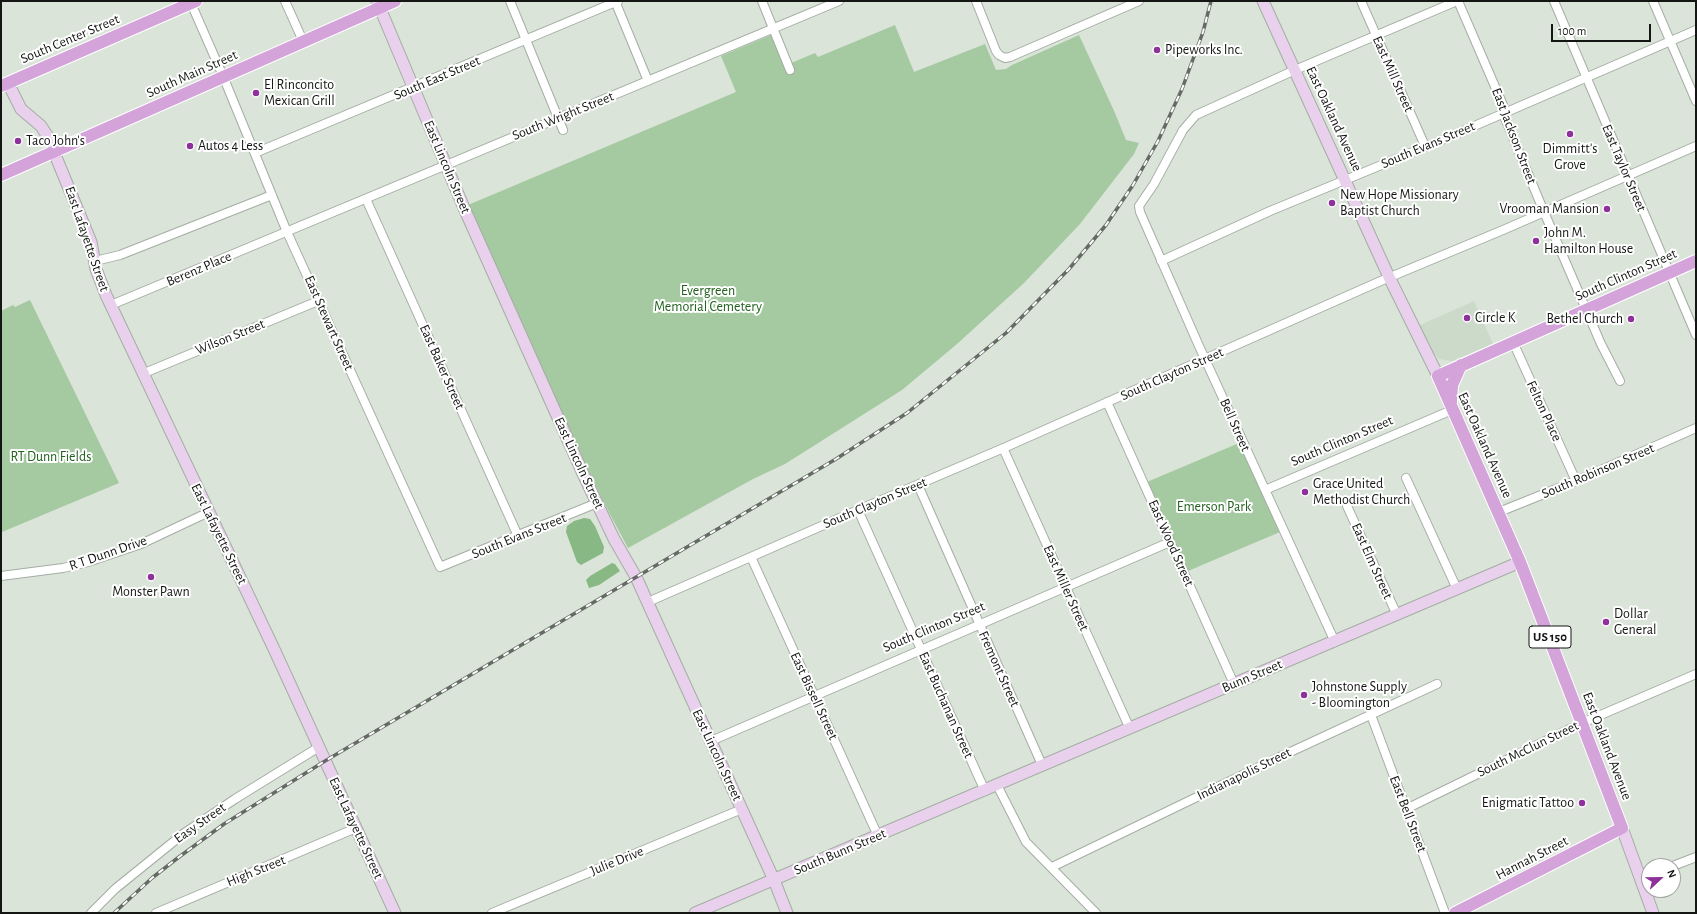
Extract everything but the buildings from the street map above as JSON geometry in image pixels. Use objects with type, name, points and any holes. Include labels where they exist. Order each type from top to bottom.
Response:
[{"type":"main road","name":"South Main Street","points":[[1,176],[223,76],[303,42],[378,4],[395,1]]},
{"type":"main road","name":"South Center Street","points":[[4,84],[192,2]]},
{"type":"main road","name":"South Clinton Street","points":[[1438,376],[1696,262]]},
{"type":"main road","points":[[1451,408],[1452,385],[1461,365]]},
{"type":"main road","name":"East Oakland Avenue","points":[[1438,376],[1520,562],[1622,828]]},
{"type":"main road","name":"Hannah Street","points":[[1455,913],[1622,828]]},
{"type":"street","points":[[285,1],[303,42]]},
{"type":"street","points":[[510,1],[563,130]]},
{"type":"street","points":[[616,1],[648,81]]},
{"type":"street","name":"South East Street","points":[[255,154],[414,88],[616,1]]},
{"type":"street","points":[[762,1],[790,70]]},
{"type":"street","name":"South Wright Street","points":[[287,232],[839,1]]},
{"type":"street","points":[[976,1],[996,51],[1003,57],[1010,57],[1139,1]]},
{"type":"street","name":"East Oakland Avenue","points":[[1264,1],[1389,277],[1438,376]]},
{"type":"street","name":"East Mill Street","points":[[1361,1],[1425,146]]},
{"type":"street","points":[[1295,70],[1458,1]]},
{"type":"street","name":"East Jackson Street","points":[[1458,1],[1506,112],[1505,118],[1544,212],[1601,344],[1620,381]]},
{"type":"street","name":"East Taylor Street","points":[[1554,1],[1696,335]]},
{"type":"street","points":[[1653,1],[1696,101]]},
{"type":"street","name":"East Stewart Street","points":[[192,2],[287,232],[440,567]]},
{"type":"street","name":"East Lincoln Street","points":[[378,4],[446,165],[585,478],[614,538],[648,602],[774,880],[787,913]]},
{"type":"street","name":"South Evans Street","points":[[1161,261],[1270,211],[1696,30]]},
{"type":"street","name":"Bell Street","points":[[1295,70],[1196,114],[1183,130],[1154,184],[1139,206],[1140,212],[1161,261],[1205,359],[1335,642]]},
{"type":"street","name":"East Lafayette Street","points":[[4,84],[23,112],[45,131],[55,151],[56,158],[91,242],[99,278],[111,305],[142,374],[209,512],[319,747],[395,913]]},
{"type":"street","name":"South Clayton Street","points":[[648,602],[1003,448],[1389,277],[1696,146]]},
{"type":"street","points":[[95,262],[120,255],[272,195]]},
{"type":"street","name":"East Baker Street","points":[[366,199],[518,536]]},
{"type":"street","name":"Berenz Place","points":[[111,305],[287,232]]},
{"type":"street","name":"Wilson Street","points":[[142,374],[318,301]]},
{"type":"street","name":"Felton Place","points":[[1513,342],[1576,481]]},
{"type":"street","name":"East Wood Street","points":[[1107,402],[1234,684]]},
{"type":"street","name":"South Clinton Street","points":[[1265,490],[1451,408]]},
{"type":"street","name":"South Robinson Street","points":[[1499,512],[1576,481],[1696,428]]},
{"type":"street","name":"East Miller Street","points":[[1003,448],[1130,729]]},
{"type":"street","points":[[1406,478],[1457,589]]},
{"type":"street","name":"Fremont Street","points":[[918,485],[976,614],[978,624],[1042,765]]},
{"type":"street","name":"South Evans Street","points":[[440,567],[597,503]]},
{"type":"street","name":"East Elm Street","points":[[1347,506],[1396,615]]},
{"type":"street","name":"East Buchanan Street","points":[[858,510],[985,791]]},
{"type":"street","name":"R T Dunn Drive","points":[[1,576],[63,568],[88,562],[141,544],[209,512]]},
{"type":"street","name":"South Clinton Street","points":[[711,741],[1170,542]]},
{"type":"street","name":"East Bissell Street","points":[[751,557],[878,836]]},
{"type":"street","name":"Bunn Street","points":[[985,791],[1042,765],[1335,642],[1520,562]]},
{"type":"street","name":"South McClun Street","points":[[1406,809],[1582,723],[1696,674]]},
{"type":"street","name":"Indianapolis Street","points":[[1052,867],[1286,754],[1437,684]]},
{"type":"street","name":"East Bell Street","points":[[1371,715],[1446,913]]},
{"type":"street","name":"Easy Street","points":[[91,913],[121,884],[183,834],[234,799],[319,747]]},
{"type":"street","points":[[997,785],[1026,842],[1096,913]]},
{"type":"street","name":"South Bunn Street","points":[[695,913],[985,791]]},
{"type":"street","name":"Julie Drive","points":[[492,913],[742,810]]},
{"type":"street","name":"High Street","points":[[156,913],[166,911],[356,828]]},
{"type":"street","name":"East Oakland Avenue","points":[[1622,828],[1641,869]]},
{"type":"street","points":[[1681,863],[1696,857]]},
{"type":"street","name":"East Oakland Avenue","points":[[1650,898],[1653,913]]},
{"type":"shaded area","points":[[1474,301],[1493,344],[1452,361],[1439,359],[1432,352],[1418,326]]},
{"type":"shaded area","points":[[584,518],[590,519],[595,526],[604,547],[603,553],[581,565],[577,562],[566,532],[567,526],[574,521]]},
{"type":"shaded area","points":[[612,563],[615,564],[620,571],[599,585],[589,588],[586,580]]},
{"type":"green space","name":"Evergreen Memorial Cemetery","points":[[895,25],[914,72],[985,44],[996,70],[1006,69],[1079,35],[1126,140],[1139,143],[1134,154],[1080,224],[1024,283],[957,344],[902,390],[785,464],[753,479],[628,548],[603,501],[564,418],[468,205],[736,92],[721,56],[771,35],[784,66],[815,53],[818,57]]},
{"type":"green space","name":"RT Dunn Fields","points":[[30,300],[119,483],[2,532],[1,311],[13,305],[15,307]]},
{"type":"green space","name":"Emerson Park","points":[[1239,443],[1280,532],[1188,571],[1147,482]]},
{"type":"railway","points":[[114,913],[152,878],[224,824],[325,761],[836,459],[907,413],[1006,333],[1069,269],[1106,225],[1133,185],[1158,141],[1182,89],[1203,32],[1211,1]]},
{"type":"place","name":"Pipeworks Inc.","points":[[1157,50]]},
{"type":"place","name":"El Rinconcito Mexican Grill","points":[[256,93]]},
{"type":"place","name":"Dimmitt's Grove","points":[[1570,134]]},
{"type":"place","name":"Taco John's","points":[[18,141]]},
{"type":"place","name":"Autos 4 Less","points":[[190,146]]},
{"type":"place","name":"New Hope Missionary Baptist Church","points":[[1332,203]]},
{"type":"place","name":"Vrooman Mansion","points":[[1607,209]]},
{"type":"place","name":"John M. Hamilton House","points":[[1536,241]]},
{"type":"place","name":"Circle K","points":[[1467,318]]},
{"type":"place","name":"Bethel Church","points":[[1631,319]]},
{"type":"place","name":"Grace United Methodist Church","points":[[1305,492]]},
{"type":"place","name":"Monster Pawn","points":[[151,577]]},
{"type":"place","name":"Dollar General","points":[[1606,622]]},
{"type":"place","name":"Johnstone Supply - Bloomington","points":[[1304,695]]},
{"type":"place","name":"Enigmatic Tattoo","points":[[1582,803]]}]
